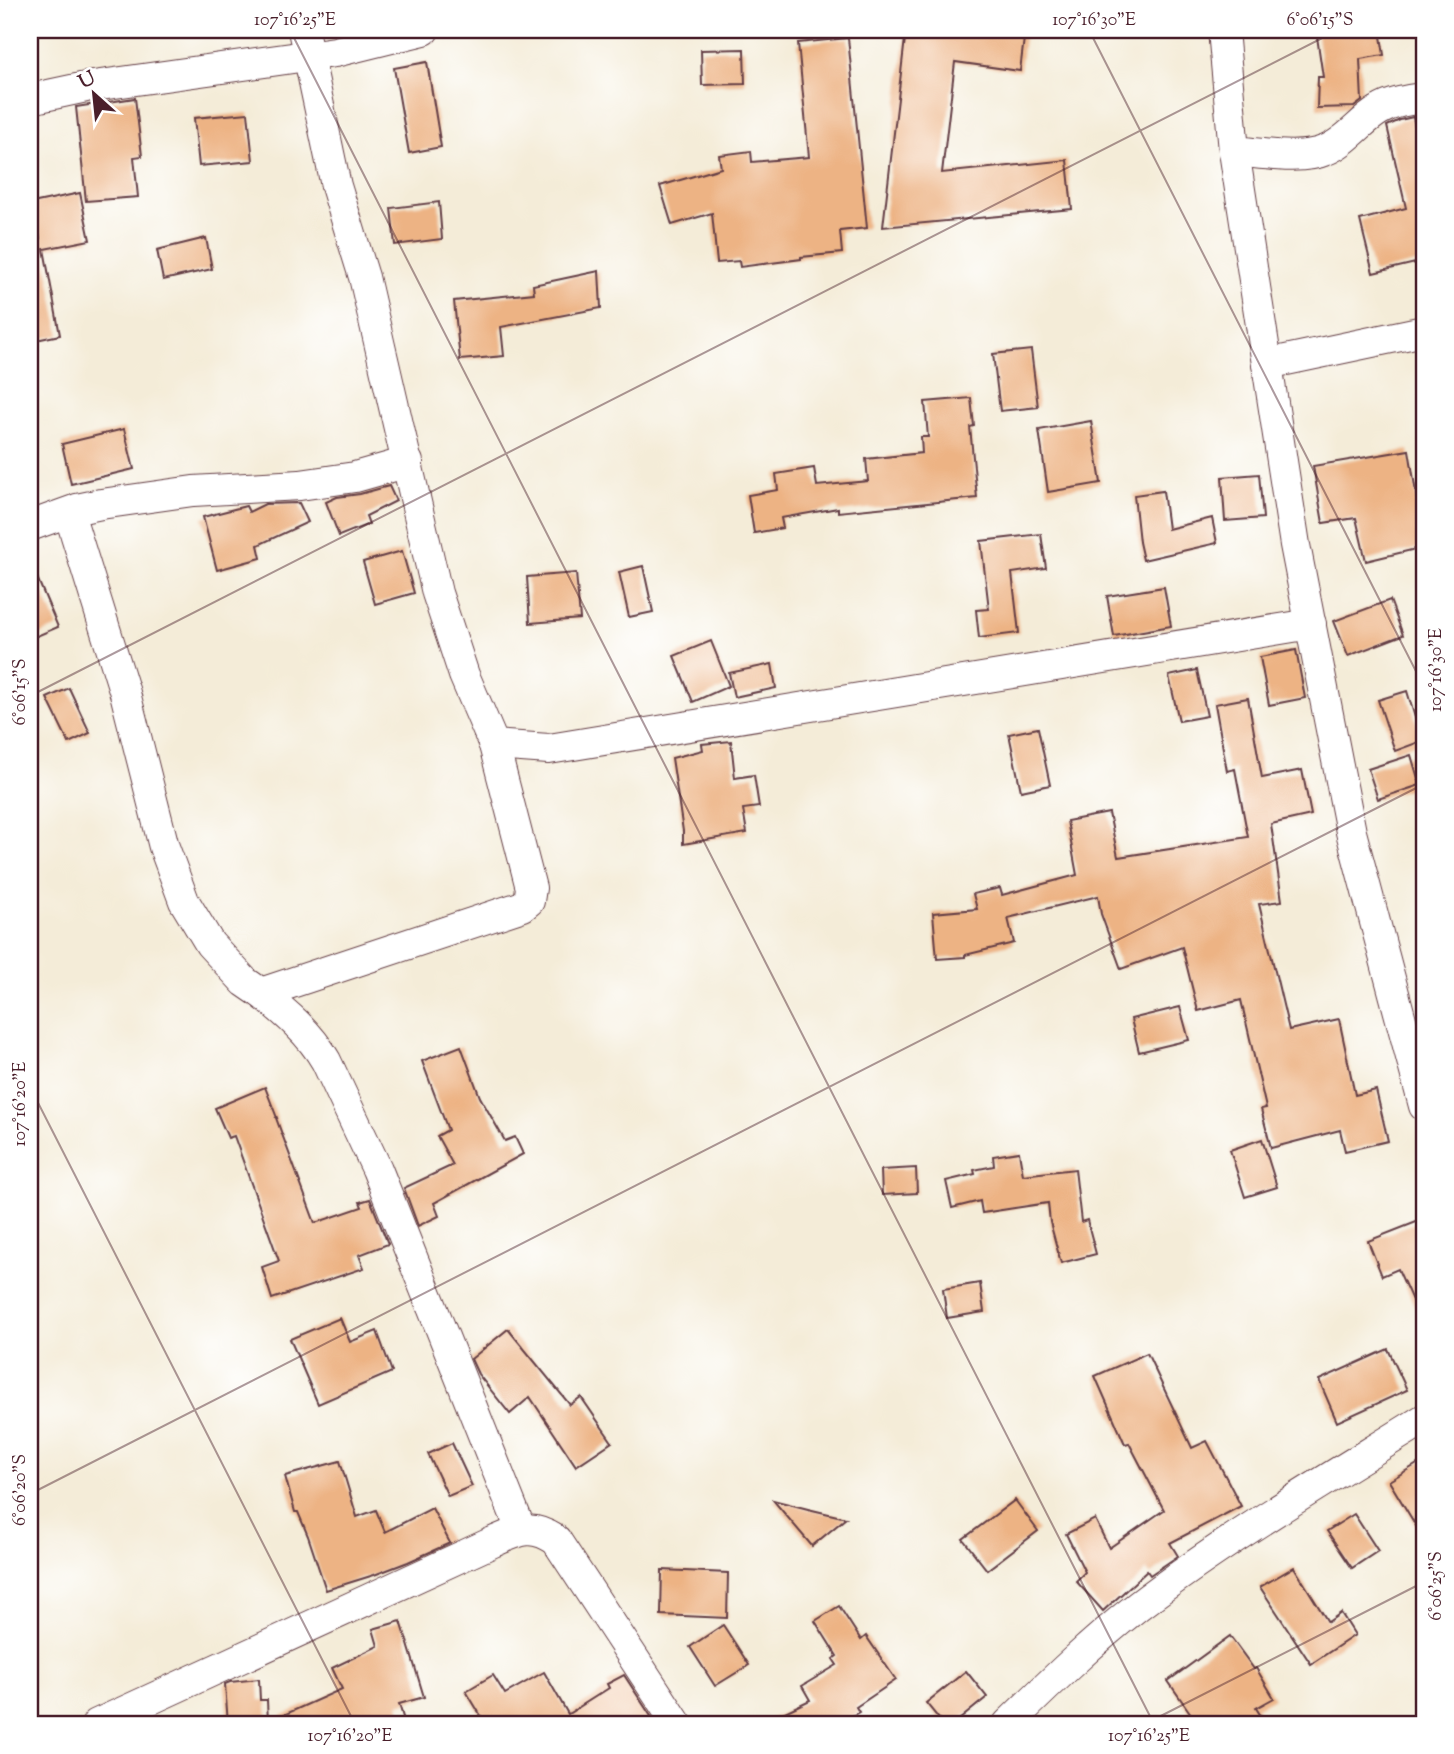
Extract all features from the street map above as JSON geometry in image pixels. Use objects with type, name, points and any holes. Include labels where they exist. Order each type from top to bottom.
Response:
[{"type":"street","points":[[30,99],[306,43],[335,52],[424,30]]},
{"type":"street","points":[[1223,30],[1234,151],[1295,545],[1351,832],[1424,1106]]},
{"type":"street","points":[[261,993],[523,906],[529,901],[531,888],[494,745],[464,675],[438,593],[364,277],[335,187],[306,43]]},
{"type":"street","points":[[1234,151],[1298,155],[1326,150],[1387,106],[1424,97]]},
{"type":"street","points":[[1267,364],[1424,331]]},
{"type":"street","points":[[30,526],[101,504],[193,491],[300,485],[355,477],[408,462]]},
{"type":"street","points":[[69,513],[125,693],[164,847],[184,901],[210,944],[246,982],[287,1014],[318,1048],[326,1061],[377,1169],[522,1530]]},
{"type":"street","points":[[494,745],[549,749],[573,746],[1311,624]]},
{"type":"street","points":[[1010,1724],[1084,1651],[1138,1606],[1237,1537],[1424,1419]]},
{"type":"street","points":[[97,1724],[522,1530],[533,1529],[556,1540],[677,1724]]},
{"type":"building","points":[[906,30],[1025,30],[1020,71],[955,62],[942,173],[1067,160],[1072,209],[883,227]]},
{"type":"building","points":[[1316,30],[1380,30],[1384,55],[1360,59],[1362,101],[1354,107],[1317,108],[1318,77],[1323,77]]},
{"type":"building","points":[[848,38],[867,228],[840,231],[842,253],[740,267],[739,261],[717,263],[712,213],[672,225],[660,186],[721,168],[719,155],[751,151],[752,162],[809,157],[798,43]]},
{"type":"building","points":[[744,49],[745,84],[702,85],[701,50]]},
{"type":"building","points":[[427,62],[441,147],[409,153],[394,68]]},
{"type":"building","points":[[135,98],[142,156],[134,157],[138,197],[86,201],[76,107]]},
{"type":"building","points":[[248,113],[253,161],[199,166],[194,118]]},
{"type":"building","points":[[1413,117],[1424,167],[1424,261],[1373,273],[1360,220],[1406,208],[1387,126]]},
{"type":"building","points":[[80,193],[90,240],[44,249],[60,335],[36,340],[30,304],[30,240],[40,239],[32,203]]},
{"type":"building","points":[[439,202],[442,239],[395,245],[391,208]]},
{"type":"building","points":[[206,238],[212,269],[163,280],[157,250]]},
{"type":"building","points":[[599,271],[601,308],[501,327],[504,356],[460,360],[454,301],[534,293],[533,285]]},
{"type":"building","points":[[1031,350],[1038,407],[1000,411],[993,354]]},
{"type":"building","points":[[971,398],[974,426],[970,427],[977,498],[838,512],[838,508],[781,518],[783,528],[754,533],[748,495],[778,490],[776,474],[814,468],[817,486],[868,481],[866,459],[922,453],[921,437],[928,437],[925,402]]},
{"type":"building","points":[[1091,421],[1101,483],[1048,492],[1039,430]]},
{"type":"building","points":[[124,429],[134,469],[71,484],[62,444]]},
{"type":"building","points":[[1409,450],[1419,511],[1424,509],[1424,547],[1366,561],[1356,518],[1323,523],[1313,466]]},
{"type":"building","points":[[1259,474],[1263,518],[1225,521],[1222,477]]},
{"type":"building","points":[[389,486],[396,501],[366,516],[369,524],[339,536],[326,502],[337,497]]},
{"type":"building","points":[[1163,491],[1168,529],[1212,518],[1217,543],[1143,560],[1134,495]]},
{"type":"building","points":[[299,503],[308,522],[258,545],[261,558],[217,570],[203,517],[246,506],[249,512],[265,504]]},
{"type":"building","points":[[1041,534],[1046,568],[1012,573],[1019,633],[979,638],[976,610],[989,609],[981,541]]},
{"type":"building","points":[[402,551],[414,593],[375,604],[363,562]]},
{"type":"building","points":[[30,561],[58,627],[30,639]]},
{"type":"building","points":[[643,566],[653,612],[629,617],[619,572]]},
{"type":"building","points":[[576,573],[580,619],[530,623],[527,577]]},
{"type":"building","points":[[1164,587],[1171,626],[1114,636],[1107,596]]},
{"type":"building","points":[[1390,600],[1403,635],[1348,656],[1334,621]]},
{"type":"building","points":[[711,641],[729,686],[693,702],[674,656]]},
{"type":"building","points":[[1296,650],[1305,698],[1269,705],[1260,657]]},
{"type":"building","points":[[772,664],[776,688],[734,697],[729,673]]},
{"type":"building","points":[[1197,670],[1207,716],[1179,721],[1169,676]]},
{"type":"building","points":[[69,688],[90,733],[69,743],[47,698]]},
{"type":"building","points":[[1407,691],[1422,741],[1395,751],[1378,700]]},
{"type":"building","points":[[1248,698],[1262,778],[1302,770],[1311,815],[1271,824],[1282,901],[1259,904],[1289,1030],[1339,1019],[1355,1095],[1376,1090],[1388,1141],[1345,1151],[1340,1130],[1271,1148],[1261,1109],[1266,1108],[1241,1000],[1198,1011],[1182,947],[1121,969],[1101,914],[1098,896],[1008,918],[1014,943],[965,957],[937,959],[933,913],[977,909],[973,894],[1000,888],[1002,895],[1077,875],[1067,821],[1109,813],[1118,857],[1248,837],[1235,769],[1227,771],[1215,704]]},
{"type":"building","points":[[1038,728],[1050,785],[1021,791],[1009,734]]},
{"type":"building","points":[[731,741],[735,778],[754,775],[759,807],[743,809],[747,833],[683,844],[672,758],[703,750],[702,744]]},
{"type":"building","points":[[1411,755],[1420,785],[1378,799],[1368,769]]},
{"type":"building","points":[[1180,1007],[1189,1040],[1139,1052],[1131,1019]]},
{"type":"building","points":[[461,1046],[480,1097],[505,1141],[515,1137],[523,1154],[434,1203],[439,1216],[418,1226],[404,1188],[453,1165],[437,1136],[448,1130],[422,1061]]},
{"type":"building","points":[[265,1087],[315,1223],[362,1207],[360,1202],[370,1199],[388,1244],[359,1255],[364,1268],[272,1299],[262,1267],[279,1261],[234,1136],[228,1138],[215,1108]]},
{"type":"building","points":[[1262,1139],[1277,1187],[1245,1197],[1230,1150]]},
{"type":"building","points":[[1019,1152],[1023,1175],[1075,1169],[1081,1222],[1087,1220],[1096,1254],[1061,1263],[1048,1203],[982,1213],[980,1201],[952,1208],[946,1181],[975,1174],[974,1170],[994,1166],[993,1156]]},
{"type":"building","points":[[916,1168],[917,1193],[882,1195],[881,1170]]},
{"type":"building","points":[[1424,1219],[1424,1327],[1398,1269],[1382,1276],[1368,1241]]},
{"type":"building","points":[[980,1283],[984,1312],[947,1318],[943,1289]]},
{"type":"building","points":[[340,1318],[350,1342],[377,1331],[392,1372],[318,1404],[290,1339]]},
{"type":"building","points":[[508,1329],[570,1405],[581,1397],[612,1442],[576,1466],[530,1397],[510,1414],[478,1374],[471,1359]]},
{"type":"building","points":[[1388,1349],[1407,1390],[1337,1422],[1319,1380]]},
{"type":"building","points":[[1147,1353],[1192,1448],[1207,1441],[1241,1506],[1170,1543],[1178,1556],[1150,1575],[1147,1571],[1103,1611],[1076,1581],[1085,1572],[1066,1534],[1095,1519],[1109,1548],[1164,1510],[1129,1443],[1125,1444],[1095,1376]]},
{"type":"building","points":[[452,1443],[472,1486],[448,1496],[428,1454]]},
{"type":"building","points":[[1424,1460],[1424,1539],[1389,1481]]},
{"type":"building","points":[[340,1461],[357,1517],[376,1510],[385,1532],[432,1508],[450,1543],[374,1575],[326,1590],[308,1536],[298,1512],[295,1512],[285,1476]]},
{"type":"building","points":[[773,1500],[808,1509],[846,1518],[812,1546]]},
{"type":"building","points":[[1015,1500],[1038,1531],[987,1570],[963,1539]]},
{"type":"building","points":[[1354,1514],[1378,1551],[1352,1568],[1327,1531]]},
{"type":"building","points":[[1294,1567],[1328,1622],[1341,1613],[1355,1635],[1311,1664],[1260,1587]]},
{"type":"building","points":[[662,1570],[728,1573],[727,1618],[661,1615]]},
{"type":"building","points":[[839,1606],[861,1640],[866,1636],[896,1680],[856,1707],[859,1712],[854,1715],[861,1724],[760,1724],[810,1700],[802,1686],[837,1665],[833,1659],[837,1656],[815,1621]]},
{"type":"building","points":[[401,1621],[424,1697],[399,1704],[405,1724],[228,1724],[225,1684],[259,1679],[260,1700],[267,1700],[268,1722],[342,1689],[332,1668],[378,1646],[373,1629]]},
{"type":"building","points":[[723,1625],[749,1665],[715,1686],[690,1647]]},
{"type":"building","points":[[1230,1636],[1254,1669],[1256,1668],[1274,1698],[1256,1708],[1266,1724],[1198,1724],[1168,1681]]},
{"type":"building","points":[[966,1671],[987,1697],[954,1724],[943,1724],[926,1703]]},
{"type":"building","points":[[544,1672],[568,1714],[609,1688],[607,1684],[624,1675],[656,1724],[486,1724],[466,1691],[493,1675],[505,1694]]}]
